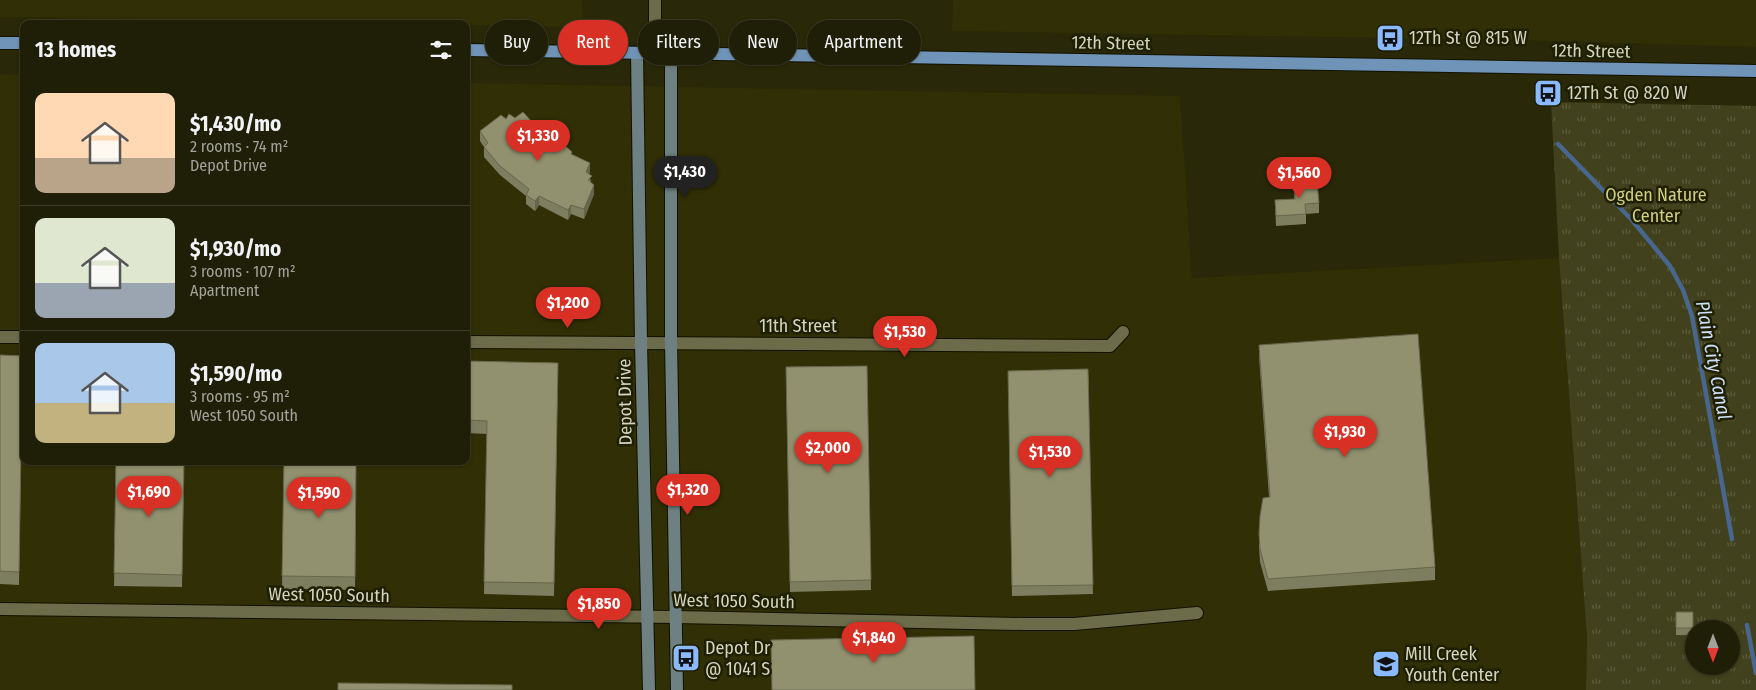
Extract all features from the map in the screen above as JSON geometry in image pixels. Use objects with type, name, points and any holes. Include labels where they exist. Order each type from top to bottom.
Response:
[{"type":"main road","points":[[0,43],[20,43]]},
{"type":"main road","name":"12th Street","points":[[470,50],[637,53]]},
{"type":"main road","name":"Depot Drive","points":[[637,53],[649,690]]},
{"type":"main road","name":"12th Street","points":[[719,54],[1756,71]]},
{"type":"main road","points":[[671,65],[671,342],[677,690]]},
{"type":"street","points":[[655,0],[655,20]]},
{"type":"street","name":"11th Street","points":[[470,342],[1110,346],[1123,332]]},
{"type":"street","points":[[0,337],[20,337]]},
{"type":"street","name":"West 1050 South","points":[[0,609],[676,617],[1024,624],[1074,624],[1196,613]]},
{"type":"shaded area","points":[[0,0],[582,0],[583,20],[558,20],[558,27],[548,26],[548,20],[485,20],[485,25],[470,25],[470,20],[200,20],[0,17]]},
{"type":"shaded area","points":[[953,0],[1756,0],[1756,47],[1512,40],[952,31]]},
{"type":"shaded area","points":[[0,74],[20,75],[20,465],[470,465],[470,83],[1180,96],[1192,278],[1559,258],[1587,638],[1586,690],[0,690]]},
{"type":"green space","name":"Ogden Nature Center","points":[[1551,102],[1756,106],[1756,690],[1586,690],[1587,638],[1559,258]]},
{"type":"building","points":[[523,112],[559,148],[563,144],[572,152],[571,154],[590,163],[586,172],[592,176],[588,180],[594,185],[584,209],[571,205],[568,210],[539,196],[535,201],[526,195],[529,189],[500,166],[484,147],[488,143],[480,131],[501,115],[506,119],[509,114],[515,118]]},
{"type":"building","points":[[1308,178],[1308,183],[1317,182],[1319,203],[1305,204],[1306,214],[1276,216],[1275,200],[1295,199],[1294,179]]},
{"type":"building","points":[[1418,334],[1435,567],[1268,579],[1260,549],[1259,534],[1263,498],[1270,497],[1259,345]]},
{"type":"building","points":[[0,355],[20,356],[19,572],[0,571]]},
{"type":"building","points":[[470,361],[558,363],[554,583],[484,582],[487,421],[470,420]]},
{"type":"building","points":[[867,366],[871,580],[790,582],[786,367]]},
{"type":"building","points":[[1088,369],[1093,585],[1012,586],[1008,371]]},
{"type":"building","points":[[116,465],[184,465],[182,575],[114,573]]},
{"type":"building","points":[[284,465],[356,465],[355,577],[282,576]]},
{"type":"building","points":[[1676,612],[1693,612],[1693,620],[1685,620],[1685,628],[1676,628]]},
{"type":"building","points":[[974,636],[975,690],[772,690],[771,640]]},
{"type":"building","points":[[338,683],[512,685],[512,690],[338,690]]},
{"type":"waterway","name":"Plain City Canal","points":[[1558,144],[1631,219],[1670,266],[1683,290],[1692,316],[1732,539]]},
{"type":"waterway","name":"Plain City Canal","points":[[1747,625],[1756,673]]},
{"type":"place","name":"12Th St @ 815 W","points":[[1390,38]]},
{"type":"place","name":"12Th St @ 820 W","points":[[1548,93]]},
{"type":"place","name":"Depot Dr @ 1041 S","points":[[686,658]]},
{"type":"place","name":"Mill Creek Youth Center","points":[[1386,664]]}]
